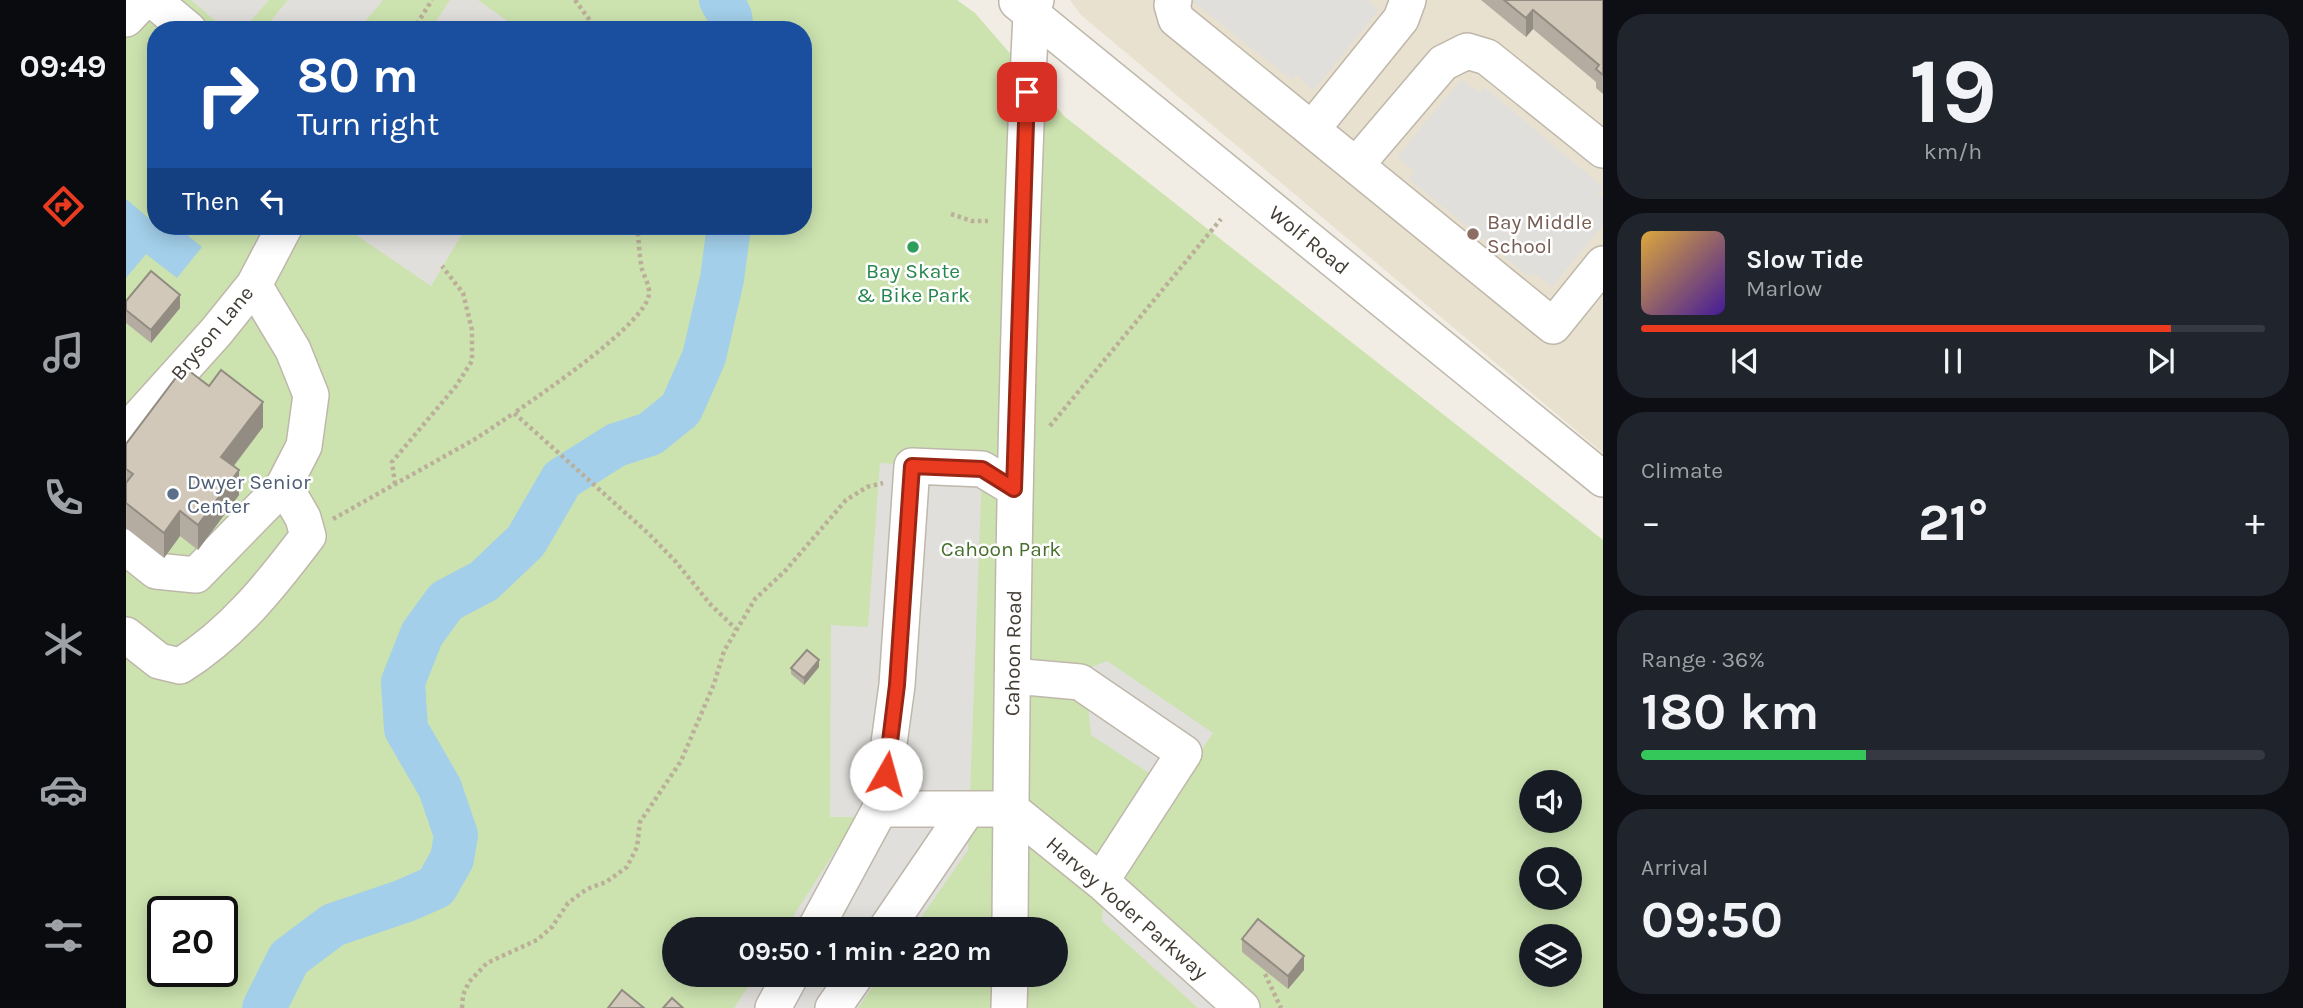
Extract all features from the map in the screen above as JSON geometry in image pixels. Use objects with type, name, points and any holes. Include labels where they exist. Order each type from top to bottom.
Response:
[{"type":"street","points":[[126,19],[144,0]]},
{"type":"street","points":[[153,0],[178,21]]},
{"type":"street","points":[[1174,0],[1172,5],[1177,19],[1553,326],[1603,264]]},
{"type":"street","points":[[1312,129],[1401,19],[1408,0]]},
{"type":"street","name":"Wolf Road","points":[[1027,5],[1603,479]]},
{"type":"street","name":"Cahoon Road","points":[[1010,917],[1014,489],[1027,5]]},
{"type":"street","points":[[1357,164],[1443,63],[1467,51],[1487,57],[1603,150]]},
{"type":"street","name":"Bryson Lane","points":[[126,432],[216,332],[254,285],[280,235]]},
{"type":"street","points":[[126,547],[156,571],[196,575],[284,485],[304,446],[311,394],[293,350],[254,285]]},
{"type":"street","points":[[822,917],[880,809],[897,685],[912,466],[982,469],[1014,489]]},
{"type":"street","points":[[126,635],[159,661],[180,666],[202,652],[261,597],[308,536],[303,518],[284,485]]},
{"type":"street","points":[[1013,676],[1080,682],[1184,753],[1101,881]]},
{"type":"street","points":[[880,809],[1011,809]]},
{"type":"street","name":"Harvey Yoder Parkway","points":[[1011,809],[1101,881],[1242,1008]]},
{"type":"street","points":[[894,917],[967,810]]},
{"type":"street","points":[[773,1008],[784,987]]},
{"type":"street","points":[[833,1008],[848,987]]},
{"type":"street","points":[[1009,1008],[1010,987]]},
{"type":"path","points":[[419,21],[432,0]]},
{"type":"path","points":[[576,0],[591,21]]},
{"type":"path","points":[[951,214],[988,221]]},
{"type":"path","points":[[1050,426],[1221,219]]},
{"type":"path","points":[[308,536],[324,524],[477,438],[514,414],[630,324],[645,307],[650,293],[642,268],[638,235]]},
{"type":"path","points":[[395,484],[391,462],[456,386],[472,360],[472,330],[463,293],[442,266]]},
{"type":"path","points":[[514,414],[676,562],[711,606],[736,629]]},
{"type":"path","points":[[462,1008],[463,995],[469,982],[487,963],[537,940],[552,927],[568,903],[587,889],[606,882],[626,867],[636,847],[640,822],[681,761],[714,684],[723,651],[755,599],[785,571],[846,500],[867,487],[878,484]]},
{"type":"path","points":[[1265,974],[1281,1008]]},
{"type":"shaded area","points":[[191,0],[269,0],[251,21],[216,21]]},
{"type":"shaded area","points":[[288,0],[383,0],[366,21],[270,21]]},
{"type":"shaded area","points":[[450,0],[478,0],[507,21],[436,21]]},
{"type":"shaded area","name":"Bay Middle School","points":[[1070,0],[1603,0],[1603,453],[1081,15]]},
{"type":"shaded area","points":[[1191,0],[1367,0],[1379,10],[1313,91],[1297,75],[1292,80]]},
{"type":"shaded area","points":[[1461,79],[1480,93],[1484,87],[1603,187],[1597,193],[1603,198],[1603,225],[1552,287],[1534,273],[1529,277],[1409,179],[1414,172],[1397,157]]},
{"type":"shaded area","points":[[356,235],[462,235],[431,286]]},
{"type":"shaded area","points":[[880,463],[982,469],[968,850],[921,917],[793,917],[857,817],[830,817],[831,625],[868,627]]},
{"type":"shaded area","points":[[1107,661],[1213,733],[1175,790],[1091,735],[1084,670]]},
{"type":"shaded area","points":[[1104,884],[1242,1008],[1198,1008],[1102,921]]},
{"type":"shaded area","points":[[748,987],[873,987],[858,1008],[734,1008]]},
{"type":"green space","name":"Cahoon Park","points":[[126,0],[957,0],[975,13],[1064,116],[1603,540],[1603,1008],[126,1008]]},
{"type":"water","points":[[126,199],[147,217],[147,235],[187,235],[202,247],[177,278],[146,254],[126,278]]},
{"type":"building","points":[[1504,0],[1603,0],[1603,75],[1596,69],[1599,65],[1533,10],[1526,18]]},
{"type":"building","points":[[151,271],[180,295],[151,330],[126,310],[126,301]]},
{"type":"building","points":[[184,367],[209,386],[221,370],[263,402],[221,457],[239,470],[198,525],[180,511],[164,533],[126,503],[126,483],[133,474],[126,469],[126,444]]},
{"type":"building","points":[[807,650],[819,660],[804,678],[791,668]]},
{"type":"building","points":[[1258,919],[1304,956],[1288,976],[1242,939]]},
{"type":"building","points":[[622,990],[644,1008],[608,1008]]},
{"type":"building","points":[[672,998],[683,1008],[663,1008]]},
{"type":"waterway","points":[[721,0],[731,21]]},
{"type":"waterway","points":[[264,1008],[289,958],[333,925],[436,887],[452,859],[456,835],[440,788],[406,729],[403,682],[422,634],[446,601],[484,581],[526,541],[562,479],[616,445],[650,434],[681,409],[704,357],[722,279],[728,235]]},
{"type":"place","name":"Bay Middle School","points":[[1473,234]]},
{"type":"place","name":"Bay Skate & Bike Park","points":[[913,247]]},
{"type":"place","name":"Dwyer Senior Center","points":[[173,494]]},
{"type":"route","points":[[886,774],[897,685],[912,466],[982,469],[1014,489],[1027,92]]}]
